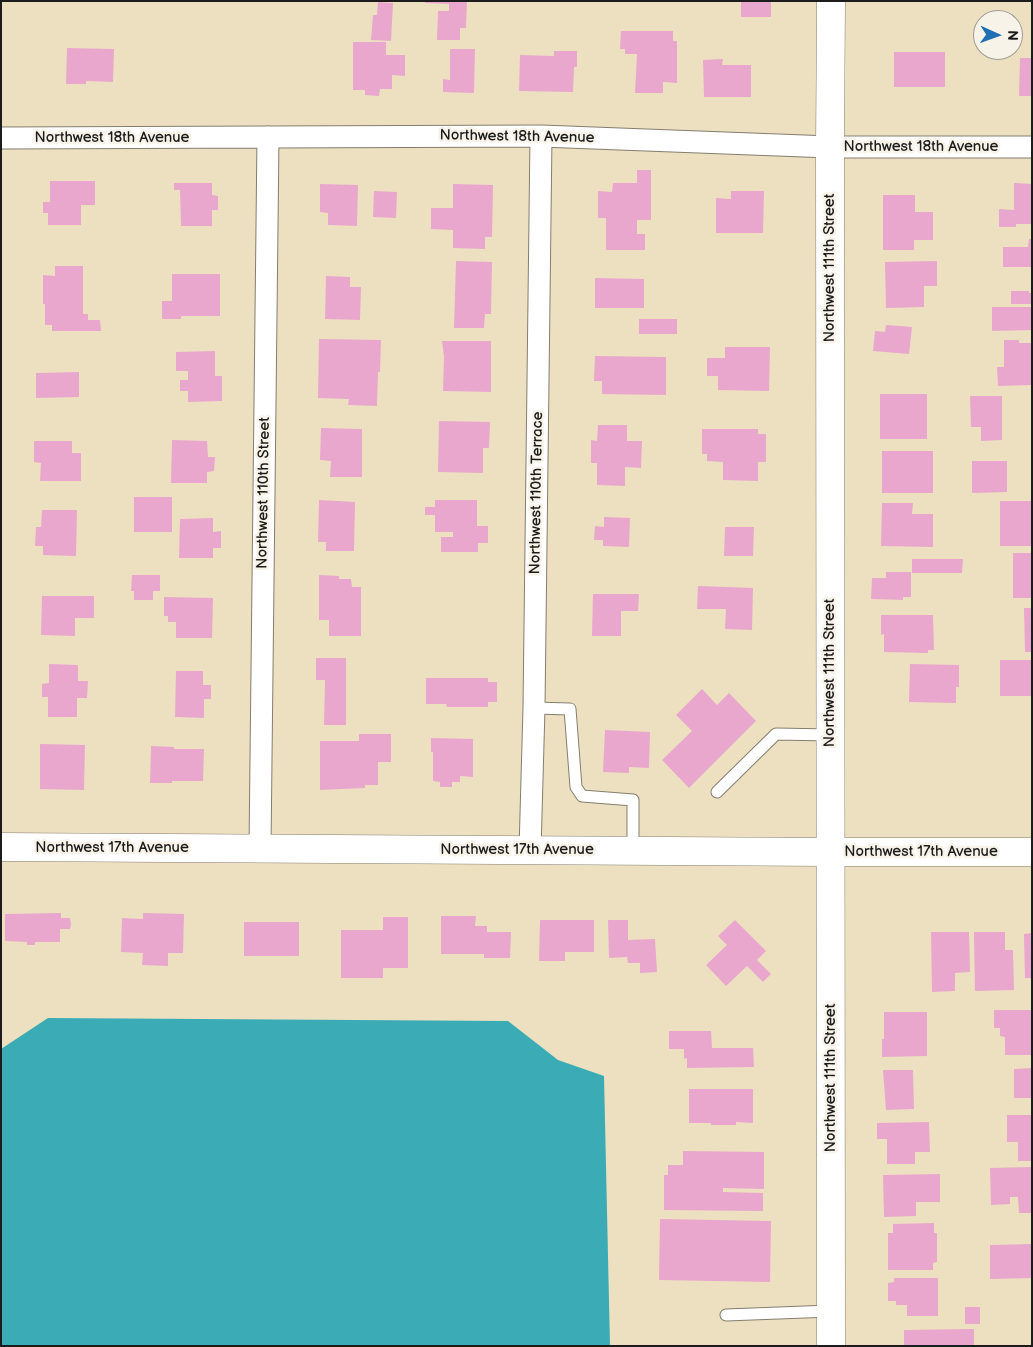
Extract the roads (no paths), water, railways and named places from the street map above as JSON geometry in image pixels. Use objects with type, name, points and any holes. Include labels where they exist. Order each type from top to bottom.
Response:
[{"type":"street","name":"Northwest 111th Street","points":[[831,1],[831,1346]]},
{"type":"street","name":"Northwest 18th Avenue","points":[[1,138],[541,136],[830,147],[1032,147]]},
{"type":"street","name":"Northwest 110th Terrace","points":[[530,850],[534,708],[541,136]]},
{"type":"street","name":"Northwest 110th Street","points":[[260,848],[268,137]]},
{"type":"street","name":"Northwest 17th Avenue","points":[[1,847],[1032,852]]},
{"type":"lane","points":[[534,708],[570,709],[576,787],[582,796],[632,800],[634,851]]},
{"type":"lane","points":[[718,792],[776,734],[831,735]]},
{"type":"lane","points":[[726,1314],[831,1311]]},
{"type":"water","points":[[48,1018],[508,1021],[558,1060],[604,1076],[610,1346],[1,1346],[1,1049]]}]
